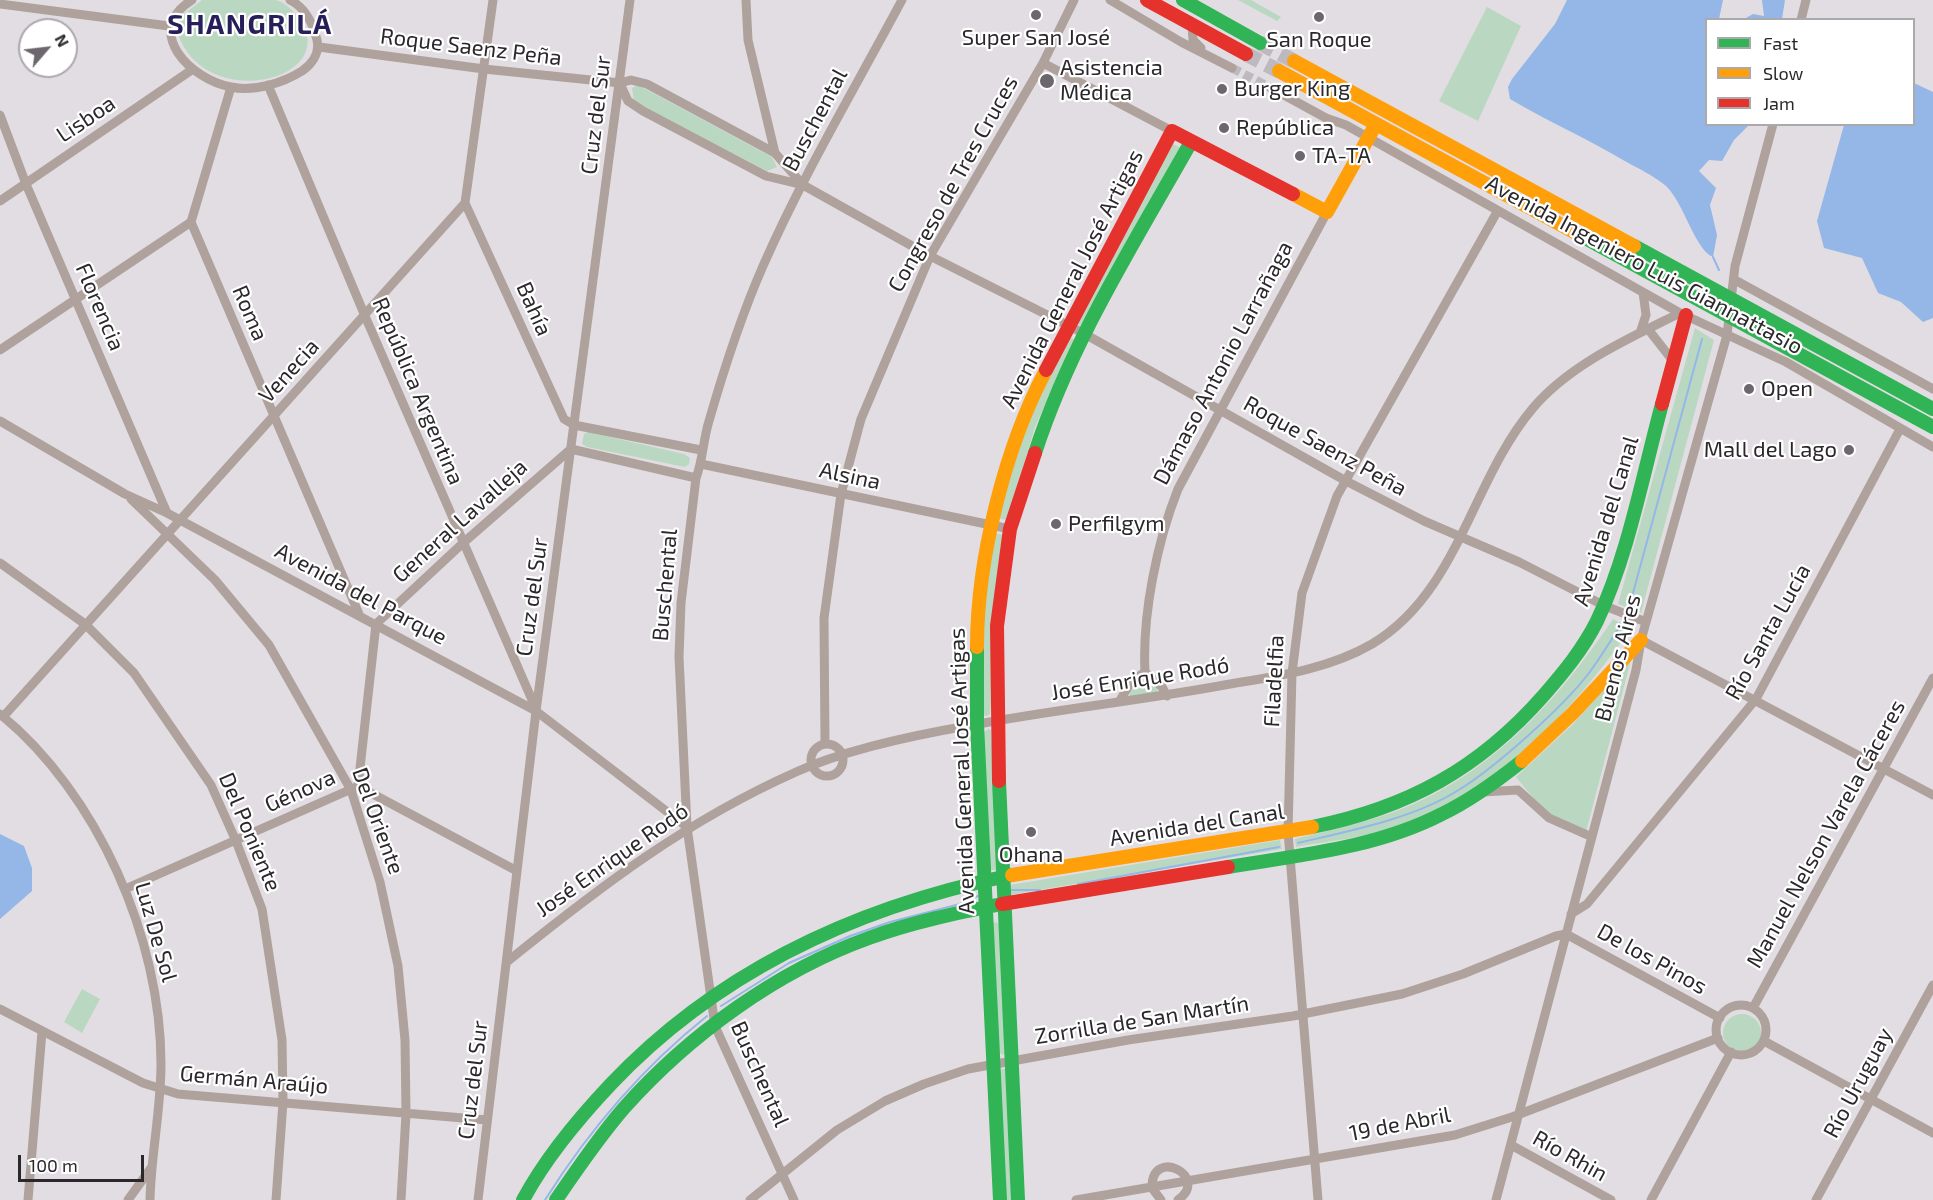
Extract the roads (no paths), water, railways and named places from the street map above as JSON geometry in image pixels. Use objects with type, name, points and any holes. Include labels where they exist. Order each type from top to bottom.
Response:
[{"type":"street","points":[[192,0],[173,17],[169,26],[174,46],[183,61],[193,69],[231,87],[268,85],[303,70],[313,60],[319,47],[314,28],[306,13],[294,1]]},
{"type":"street","points":[[465,203],[493,0]]},
{"type":"street","name":"Cruz del Sur","points":[[478,1200],[536,711],[630,0]]},
{"type":"street","points":[[746,0],[747,40],[775,153]]},
{"type":"street","name":"Buschental","points":[[794,1200],[715,1026],[687,827],[679,657],[681,603],[696,478],[701,464],[701,450],[724,368],[762,267],[802,185],[902,0]]},
{"type":"street","name":"Congreso de Tres Cruces","points":[[825,744],[824,618],[841,494],[861,419],[930,256],[1042,63],[1074,0]]},
{"type":"street","points":[[1110,0],[1232,68]]},
{"type":"street","points":[[1147,0],[1246,54]]},
{"type":"street","points":[[1184,0],[1198,4],[1260,43]]},
{"type":"street","points":[[1802,18],[1806,0]]},
{"type":"street","points":[[0,4],[169,26]]},
{"type":"street","points":[[1198,4],[1191,25],[1193,40],[1215,60]]},
{"type":"street","name":"Roque Saenz Peña","points":[[319,47],[484,69],[620,83],[631,80],[648,84],[775,153],[802,185]]},
{"type":"street","name":"Avenida Ingeniero Luis Giannattasio","points":[[1294,61],[1933,409]]},
{"type":"street","points":[[1042,63],[1327,212]]},
{"type":"street","name":"Lisboa","points":[[0,201],[193,69]]},
{"type":"street","name":"Avenida Ingeniero Luis Giannattasio","points":[[1279,71],[1933,427]]},
{"type":"street","name":"Roque Saenz Peña","points":[[620,83],[628,100],[643,111],[766,176],[802,185],[930,256],[1083,333],[1346,481],[1424,521],[1519,562],[1605,606],[1646,622]]},
{"type":"street","name":"República Argentina","points":[[268,85],[536,711]]},
{"type":"street","points":[[0,350],[77,301],[191,222],[231,87]]},
{"type":"street","name":"Avenida Ingeniero Luis Giannattasio","points":[[1271,88],[1326,118],[1346,124],[1368,139],[1497,212],[1683,314],[1786,362],[1933,447]]},
{"type":"street","name":"Florencia","points":[[0,115],[26,184],[168,513]]},
{"type":"street","name":"Dámaso Antonio Larrañaga","points":[[1145,672],[1144,652],[1149,609],[1166,518],[1178,489],[1218,410],[1376,124]]},
{"type":"street","name":"Buenos Aires","points":[[1496,1200],[1636,670],[1641,640],[1728,335],[1735,266],[1772,126]]},
{"type":"street","name":"Avenida General José Artigas","points":[[1000,1200],[977,724],[977,627],[991,525],[1027,406],[1172,131]]},
{"type":"street","name":"Avenida General José Artigas","points":[[1018,1200],[996,723],[997,626],[1010,529],[1046,418],[1083,333],[1191,142]]},
{"type":"street","name":"Venecia","points":[[2,716],[465,203]]},
{"type":"street","name":"Bahía","points":[[465,203],[559,412],[564,419],[574,425]]},
{"type":"street","name":"Filadelfia","points":[[1318,1200],[1288,832],[1292,673],[1302,593],[1319,541],[1346,481],[1497,212]]},
{"type":"street","name":"Roma","points":[[191,222],[359,615]]},
{"type":"street","name":"Avenida Ingeniero Luis Giannattasio","points":[[1735,280],[1933,389]]},
{"type":"street","points":[[1643,292],[1646,315],[1644,331],[1673,361]]},
{"type":"street","name":"José Enrique Rodó","points":[[508,961],[599,888],[687,827],[812,766],[842,756],[977,724],[1167,696],[1292,673],[1343,657],[1372,644],[1398,624],[1431,589],[1499,460],[1532,409],[1570,376],[1644,331],[1683,314]]},
{"type":"street","name":"Avenida del Canal","points":[[524,1200],[550,1157],[615,1080],[648,1047],[712,995],[809,939],[850,920],[897,903],[984,880],[1288,832],[1384,808],[1452,776],[1485,753],[1532,707],[1579,651],[1605,606],[1648,460],[1683,314]]},
{"type":"street","points":[[1786,362],[1804,356]]},
{"type":"street","name":"Avenida del Parque","points":[[0,421],[125,494],[168,513],[536,711],[687,827]]},
{"type":"street","points":[[574,425],[701,450]]},
{"type":"street","name":"Río Santa Lucía","points":[[1571,914],[1587,904],[1756,699],[1900,429]]},
{"type":"street","points":[[571,449],[696,478]]},
{"type":"street","name":"General Lavalleja","points":[[375,624],[463,543],[571,449]]},
{"type":"street","name":"Alsina","points":[[701,464],[1010,529]]},
{"type":"street","name":"Del Oriente","points":[[125,494],[215,580],[269,645],[354,788],[380,882],[398,966],[405,1040],[406,1114],[400,1200]]},
{"type":"street","name":"Del Poniente","points":[[0,563],[85,624],[134,674],[173,726],[211,785],[236,842],[262,909],[282,1040],[283,1102],[276,1200]]},
{"type":"street","points":[[354,788],[375,624]]},
{"type":"street","points":[[1641,640],[1756,699],[1933,795]]},
{"type":"street","name":"Avenida del Canal","points":[[556,1200],[593,1147],[632,1099],[657,1074],[715,1026],[779,982],[860,942],[903,926],[986,907],[1374,840],[1434,818],[1482,792],[1555,731],[1641,640]]},
{"type":"street","points":[[1119,702],[1131,682],[1145,672],[1154,678],[1167,696]]},
{"type":"street","name":"Manuel Nelson Varela Cáceres","points":[[1753,1008],[1933,678]]},
{"type":"street","name":"Luz De Sol","points":[[2,716],[46,760],[72,794],[103,843],[125,889],[138,926],[155,1000],[159,1029],[161,1090],[157,1137],[151,1168],[150,1200]]},
{"type":"street","points":[[825,744],[836,747],[842,756],[840,768],[831,775],[820,774],[812,766],[811,760],[815,750],[825,744]]},
{"type":"street","name":"Génova","points":[[125,889],[354,788],[517,871]]},
{"type":"street","points":[[1482,792],[1518,790],[1550,818],[1592,837]]},
{"type":"street","name":"Zorrilla de San Martín","points":[[750,1200],[837,1130],[885,1101],[924,1084],[995,1063],[1303,1014],[1402,994],[1566,934]]},
{"type":"street","name":"De los Pinos","points":[[1566,934],[1720,1018]]},
{"type":"street","name":"Río Uruguay","points":[[1816,1200],[1933,985]]},
{"type":"street","points":[[1738,1005],[1753,1008],[1759,1012],[1766,1026],[1764,1041],[1760,1047],[1746,1054],[1731,1052],[1718,1038],[1720,1018],[1724,1012],[1738,1005]]},
{"type":"street","name":"Germán Araújo","points":[[0,1009],[161,1090],[178,1094],[487,1120]]},
{"type":"street","points":[[28,1200],[42,1032]]},
{"type":"street","name":"19 de Abril","points":[[1076,1200],[1455,1135],[1520,1113],[1718,1038]]},
{"type":"street","points":[[1764,1041],[1933,1133]]},
{"type":"street","points":[[1651,1200],[1731,1052]]},
{"type":"street","name":"Río Rhin","points":[[1511,1145],[1611,1200]]},
{"type":"street","points":[[1161,1200],[1152,1188],[1153,1176],[1166,1166],[1177,1168],[1187,1181],[1186,1191],[1178,1200]]},
{"type":"street","points":[[129,1200],[151,1168]]},
{"type":"water","points":[[1567,0],[1723,0],[1719,18],[1705,18],[1705,126],[1748,126],[1734,140],[1722,161],[1709,160],[1699,171],[1716,188],[1710,205],[1717,235],[1713,257],[1701,245],[1678,203],[1661,182],[1510,99],[1508,87],[1512,79],[1555,24]]},
{"type":"water","points":[[1762,0],[1785,0],[1782,18],[1746,18],[1753,14],[1764,16]]},
{"type":"water","points":[[1915,83],[1933,92],[1933,318],[1923,322],[1901,302],[1878,293],[1862,258],[1824,248],[1817,221],[1844,126],[1915,126]]},
{"type":"water","points":[[0,834],[24,846],[32,868],[32,891],[0,919]]},
{"type":"waterway","points":[[1713,257],[1719,270]]},
{"type":"waterway","points":[[1630,604],[1702,339]]},
{"type":"waterway","points":[[1298,843],[1400,817],[1439,801],[1472,781],[1508,753],[1562,703],[1589,673],[1622,623]]},
{"type":"waterway","points":[[1078,884],[1279,847]]},
{"type":"waterway","points":[[1011,890],[1040,890]]},
{"type":"waterway","points":[[721,1006],[789,963],[850,936],[890,922],[960,904],[978,896]]},
{"type":"waterway","points":[[545,1200],[580,1149],[618,1101],[660,1057],[707,1016]]},
{"type":"tunnel","points":[[1260,43],[1294,61]]},
{"type":"tunnel","points":[[1246,54],[1279,71]]},
{"type":"tunnel","points":[[1232,68],[1271,88]]},
{"type":"place","name":"Super San José","points":[[1036,15]]},
{"type":"place","name":"San Roque","points":[[1319,17]]},
{"type":"place","name":"Asistencia Médica","points":[[1047,81]]},
{"type":"place","name":"Burger King","points":[[1222,89]]},
{"type":"place","name":"República","points":[[1224,128]]},
{"type":"place","name":"TA-TA","points":[[1300,156]]},
{"type":"place","name":"Open","points":[[1749,389]]},
{"type":"place","name":"Mall del Lago","points":[[1849,450]]},
{"type":"place","name":"Perfilgym","points":[[1056,524]]},
{"type":"place","name":"Ohana","points":[[1031,832]]},
{"type":"district","name":"SHANGRILÁ","points":[[250,25]]}]
